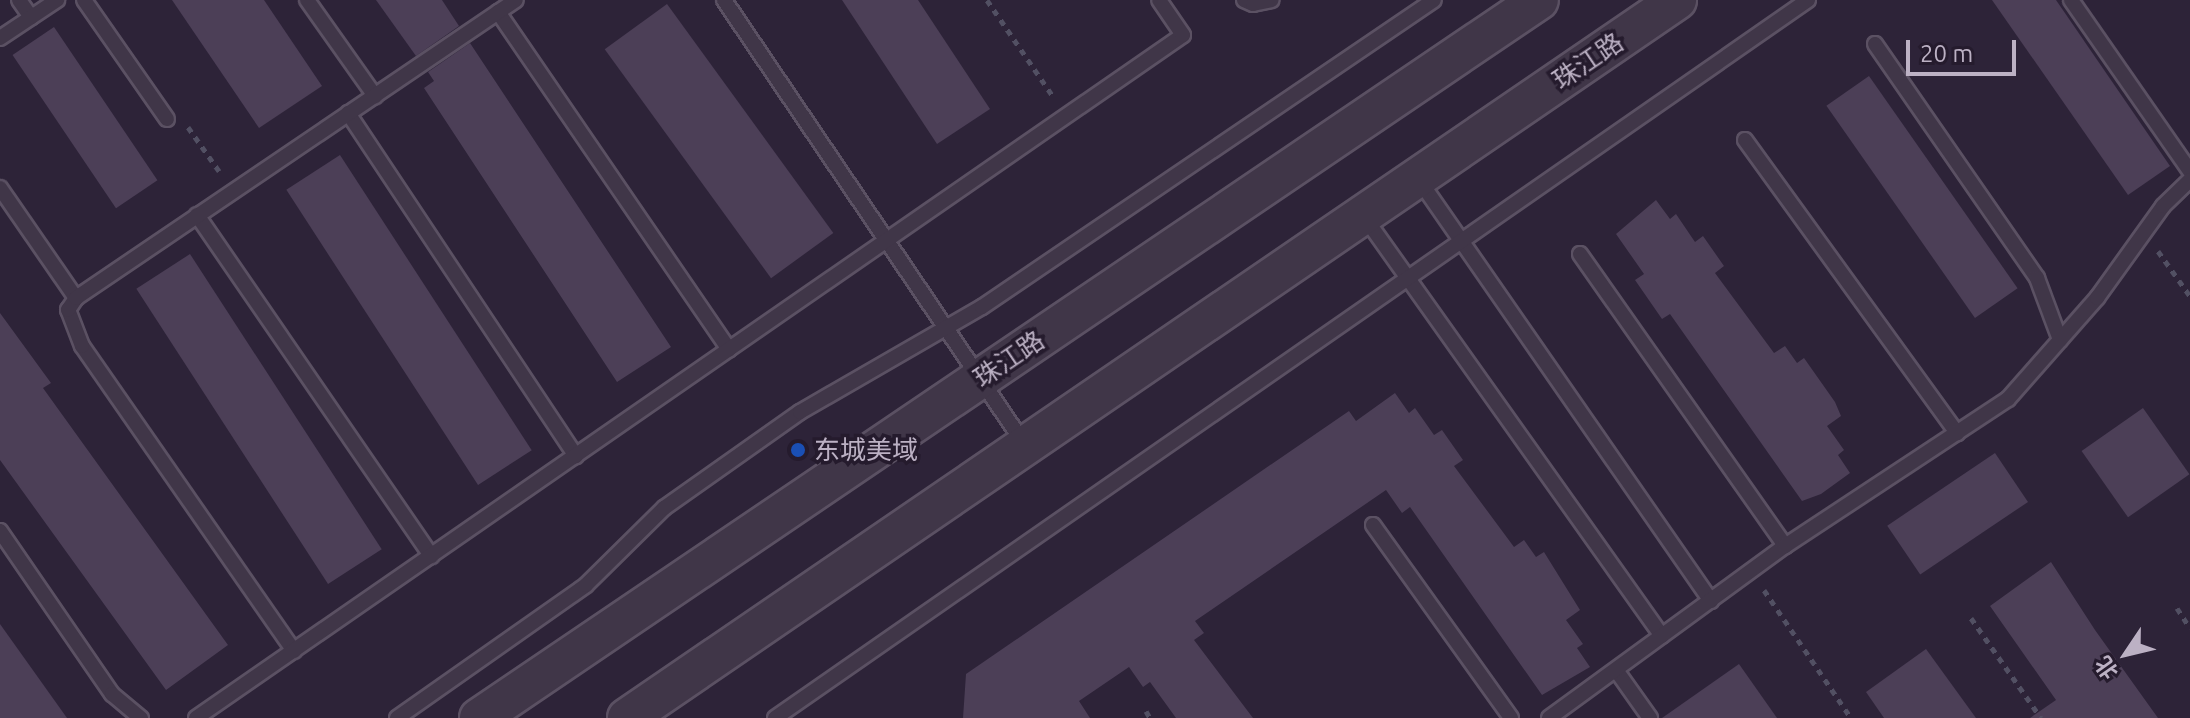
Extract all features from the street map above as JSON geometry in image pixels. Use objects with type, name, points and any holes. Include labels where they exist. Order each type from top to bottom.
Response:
[{"type":"street","name":"珠江路","points":[[479,718],[1539,0]]},
{"type":"street","name":"珠江路","points":[[627,718],[1677,0]]},
{"type":"lane","points":[[19,0],[31,17]]},
{"type":"lane","points":[[0,38],[57,0]]},
{"type":"lane","points":[[84,0],[167,119]]},
{"type":"lane","points":[[307,0],[375,96]]},
{"type":"lane","points":[[294,651],[82,346],[68,310],[76,298],[516,0]]},
{"type":"lane","points":[[724,0],[1026,445]]},
{"type":"lane","points":[[196,718],[1183,35],[1159,0]]},
{"type":"lane","points":[[1244,0],[1253,4],[1272,0]]},
{"type":"lane","points":[[397,718],[586,585],[664,508],[800,412],[947,329],[1434,0]]},
{"type":"lane","points":[[775,718],[1808,0]]},
{"type":"lane","points":[[2071,0],[2190,171]]},
{"type":"lane","points":[[498,12],[729,349]]},
{"type":"lane","points":[[1875,44],[2037,278],[2060,340]]},
{"type":"lane","points":[[348,113],[576,456]]},
{"type":"lane","points":[[1745,140],[1957,433]]},
{"type":"lane","points":[[1417,177],[1711,601]]},
{"type":"lane","points":[[1549,718],[1785,546],[2008,399],[2190,180]]},
{"type":"lane","points":[[0,188],[76,298]]},
{"type":"lane","points":[[197,215],[431,556]]},
{"type":"lane","points":[[1363,215],[1662,636]]},
{"type":"lane","points":[[1580,254],[1785,546]]},
{"type":"lane","points":[[1373,525],[1511,718]]},
{"type":"lane","points":[[0,531],[112,694],[141,718]]},
{"type":"lane","points":[[1616,670],[1650,718]]},
{"type":"path","points":[[987,0],[1067,116]]},
{"type":"path","points":[[167,119],[183,118],[233,192]]},
{"type":"path","points":[[2145,231],[2190,296]]},
{"type":"path","points":[[1751,571],[1851,718]]},
{"type":"path","points":[[2177,608],[2190,628]]},
{"type":"path","points":[[1971,618],[2041,718]]},
{"type":"path","points":[[1146,711],[1150,718]]},
{"type":"building","points":[[172,0],[264,0],[322,86],[259,128]]},
{"type":"building","points":[[376,0],[442,0],[459,26],[416,56]]},
{"type":"building","points":[[842,0],[918,0],[990,109],[937,144]]},
{"type":"building","points":[[1992,0],[2056,0],[2170,166],[2128,195]]},
{"type":"building","points":[[667,4],[833,233],[771,278],[605,49]]},
{"type":"building","points":[[54,27],[157,180],[116,208],[13,55]]},
{"type":"building","points":[[470,43],[671,347],[617,382],[424,88],[434,81],[428,72]]},
{"type":"building","points":[[1869,76],[2018,288],[1975,318],[1826,106]]},
{"type":"building","points":[[340,155],[532,450],[478,485],[286,190]]},
{"type":"building","points":[[1656,200],[1670,219],[1676,214],[1695,242],[1703,236],[1724,266],[1715,273],[1774,353],[1785,346],[1797,363],[1804,358],[1835,402],[1841,416],[1827,426],[1844,450],[1838,455],[1850,473],[1821,494],[1802,501],[1670,314],[1662,319],[1635,280],[1644,274],[1616,234]]},
{"type":"building","points":[[190,254],[382,549],[328,584],[136,289]]},
{"type":"building","points":[[0,313],[51,383],[43,388],[228,645],[166,690],[0,460]]},
{"type":"building","points":[[1395,393],[1409,413],[1415,408],[1434,435],[1442,430],[1463,460],[1454,466],[1514,547],[1524,540],[1536,557],[1544,552],[1580,610],[1566,620],[1583,644],[1577,648],[1590,667],[1542,695],[1410,507],[1402,513],[1386,490],[1195,621],[1204,633],[1194,640],[1253,718],[1176,718],[1150,682],[1143,687],[1129,667],[1079,701],[1090,718],[963,718],[966,674],[1349,411],[1356,421]]},
{"type":"building","points":[[2143,408],[2189,474],[2128,517],[2082,451]]},
{"type":"building","points":[[1995,453],[2028,502],[1920,575],[1887,526]]},
{"type":"building","points":[[2051,562],[2158,718],[2030,718],[2056,700],[1990,606]]},
{"type":"building","points":[[0,624],[67,718],[0,718]]},
{"type":"building","points":[[1926,649],[1976,718],[1884,718],[1866,692]]},
{"type":"building","points":[[1739,664],[1777,718],[1662,718]]},
{"type":"place","name":"东城美域","points":[[798,450]]}]
